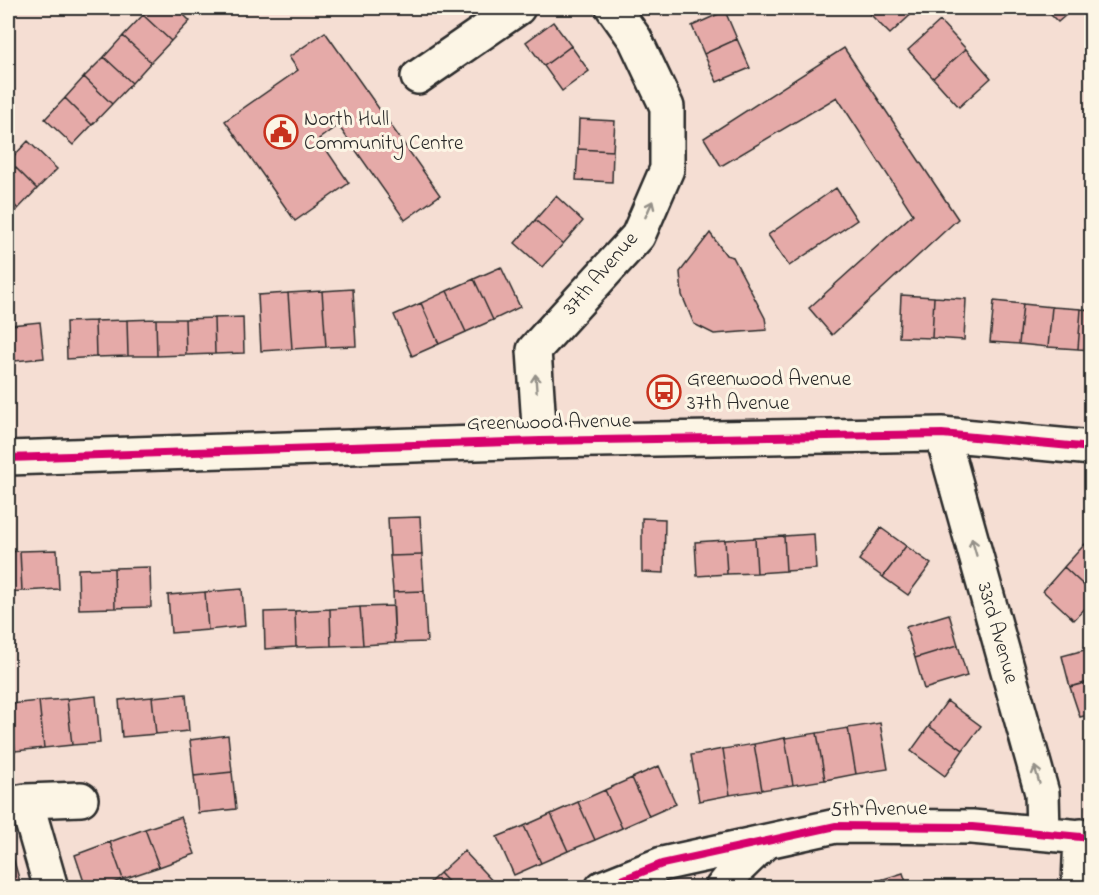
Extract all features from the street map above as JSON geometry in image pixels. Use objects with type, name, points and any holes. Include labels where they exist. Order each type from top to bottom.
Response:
[{"type":"street","points":[[418,77],[518,8]]},
{"type":"street","name":"37th Avenue","points":[[540,441],[534,350],[638,236],[667,169],[667,108],[635,39],[613,8]]},
{"type":"street","name":"Greenwood Avenue","points":[[8,458],[540,441],[942,434],[1092,448]]},
{"type":"street","name":"33rd Avenue","points":[[942,434],[1042,793],[1043,833]]},
{"type":"street","points":[[51,888],[17,802],[81,799]]},
{"type":"street","name":"5th Avenue","points":[[602,888],[662,864],[836,826],[972,828],[1086,837]]},
{"type":"street","points":[[1080,888],[1086,837]]},
{"type":"street","points":[[722,888],[738,868],[765,842]]},
{"type":"building","points":[[150,8],[177,8],[190,21],[171,41],[143,15]]},
{"type":"building","points":[[864,8],[918,8],[890,34]]},
{"type":"building","points":[[1044,8],[1074,8],[1058,22]]},
{"type":"building","points":[[725,11],[737,39],[704,54],[692,26]]},
{"type":"building","points":[[143,15],[171,41],[151,62],[123,36]]},
{"type":"building","points":[[940,21],[966,49],[933,78],[908,50]]},
{"type":"building","points":[[553,22],[571,46],[544,66],[526,42]]},
{"type":"building","name":"North Hull Community Centre","points":[[325,32],[440,195],[405,220],[338,125],[319,139],[349,183],[295,221],[225,121],[298,70],[289,57]]},
{"type":"building","points":[[123,36],[151,62],[132,83],[104,57]]},
{"type":"building","points":[[737,39],[750,68],[717,82],[704,54]]},
{"type":"building","points":[[571,46],[589,71],[562,91],[544,66]]},
{"type":"building","points":[[844,48],[958,219],[832,335],[809,308],[913,214],[837,97],[721,166],[704,138]]},
{"type":"building","points":[[966,49],[991,78],[959,107],[933,78]]},
{"type":"building","points":[[104,57],[132,83],[112,104],[84,77]]},
{"type":"building","points":[[84,77],[112,104],[92,125],[65,98]]},
{"type":"building","points":[[65,98],[92,125],[73,145],[45,119]]},
{"type":"building","points":[[579,119],[615,121],[613,151],[578,149]]},
{"type":"building","points":[[28,141],[57,169],[37,189],[9,161]]},
{"type":"building","points":[[578,149],[613,151],[612,182],[576,180]]},
{"type":"building","points":[[9,161],[37,189],[18,209],[8,198]]},
{"type":"building","points":[[836,188],[857,220],[789,266],[768,235]]},
{"type":"building","points":[[556,196],[583,221],[563,244],[535,220]]},
{"type":"building","points":[[8,198],[18,209],[8,220]]},
{"type":"building","points":[[535,220],[563,244],[542,267],[515,243]]},
{"type":"building","points":[[710,233],[726,255],[733,257],[765,318],[767,330],[714,334],[694,324],[682,295],[680,272]]},
{"type":"building","points":[[501,267],[520,307],[493,320],[474,279]]},
{"type":"building","points":[[474,279],[493,320],[466,332],[447,291]]},
{"type":"building","points":[[353,289],[356,346],[326,347],[322,291]]},
{"type":"building","points":[[322,291],[326,347],[292,349],[288,293]]},
{"type":"building","points":[[447,291],[466,332],[439,344],[421,303]]},
{"type":"building","points":[[288,293],[292,349],[261,351],[258,295]]},
{"type":"building","points":[[901,295],[934,297],[932,338],[899,337]]},
{"type":"building","points":[[934,297],[966,299],[964,340],[932,338]]},
{"type":"building","points":[[994,301],[1023,304],[1019,344],[990,342]]},
{"type":"building","points":[[421,303],[439,344],[412,356],[394,315]]},
{"type":"building","points":[[1023,304],[1052,307],[1048,347],[1019,344]]},
{"type":"building","points":[[1052,307],[1081,309],[1078,349],[1048,347]]},
{"type":"building","points":[[1081,309],[1092,310],[1092,350],[1078,349]]},
{"type":"building","points":[[243,317],[244,353],[215,354],[214,318]]},
{"type":"building","points":[[214,318],[215,354],[186,355],[185,319]]},
{"type":"building","points":[[156,319],[185,319],[186,355],[157,356]]},
{"type":"building","points":[[156,319],[157,356],[128,356],[127,320]]},
{"type":"building","points":[[127,320],[128,356],[96,357],[95,321]]},
{"type":"building","points":[[95,321],[96,357],[67,359],[66,322]]},
{"type":"building","points":[[40,322],[44,358],[15,361],[11,325]]},
{"type":"building","points":[[8,325],[11,325],[15,361],[8,362]]},
{"type":"building","points":[[420,517],[422,555],[390,556],[388,518]]},
{"type":"building","points":[[642,518],[665,519],[664,573],[642,572]]},
{"type":"building","points":[[881,528],[906,546],[883,577],[859,560]]},
{"type":"building","points":[[814,534],[816,569],[786,571],[784,536]]},
{"type":"building","points":[[784,536],[786,571],[757,573],[755,538]]},
{"type":"building","points":[[755,538],[757,573],[727,574],[725,540]]},
{"type":"building","points":[[725,540],[727,574],[697,576],[695,542]]},
{"type":"building","points":[[1085,544],[1092,550],[1092,593],[1064,567]]},
{"type":"building","points":[[906,546],[931,564],[908,595],[883,577]]},
{"type":"building","points":[[57,550],[59,589],[22,591],[20,551]]},
{"type":"building","points":[[20,551],[22,591],[8,592],[8,552]]},
{"type":"building","points":[[422,555],[424,591],[393,592],[390,556]]},
{"type":"building","points":[[150,567],[151,607],[115,608],[114,568]]},
{"type":"building","points":[[1064,567],[1092,593],[1092,601],[1074,620],[1043,591]]},
{"type":"building","points":[[114,568],[115,608],[79,609],[78,569]]},
{"type":"building","points":[[242,589],[245,626],[208,630],[205,592]]},
{"type":"building","points":[[424,591],[427,642],[395,643],[393,592]]},
{"type":"building","points":[[205,592],[208,630],[171,633],[168,595]]},
{"type":"building","points":[[393,606],[395,643],[363,645],[360,607]]},
{"type":"building","points":[[360,607],[363,645],[331,646],[330,609]]},
{"type":"building","points":[[330,609],[331,646],[296,647],[295,611]]},
{"type":"building","points":[[295,611],[296,647],[265,649],[264,612]]},
{"type":"building","points":[[949,614],[958,645],[915,658],[906,627]]},
{"type":"building","points":[[958,645],[967,676],[924,689],[915,658]]},
{"type":"building","points":[[1092,648],[1092,681],[1070,687],[1062,656]]},
{"type":"building","points":[[1092,681],[1092,714],[1080,717],[1070,687]]},
{"type":"building","points":[[186,694],[189,731],[156,734],[152,697]]},
{"type":"building","points":[[96,696],[100,743],[72,745],[67,699]]},
{"type":"building","points":[[152,697],[156,734],[122,737],[119,700]]},
{"type":"building","points":[[67,699],[72,745],[44,748],[39,701]]},
{"type":"building","points":[[39,701],[44,748],[15,751],[10,704]]},
{"type":"building","points":[[947,701],[981,726],[963,750],[929,726]]},
{"type":"building","points":[[10,704],[15,751],[8,752],[8,705]]},
{"type":"building","points":[[880,723],[888,769],[856,774],[848,728]]},
{"type":"building","points":[[929,726],[963,750],[945,776],[911,751]]},
{"type":"building","points":[[848,728],[856,774],[825,780],[817,733]]},
{"type":"building","points":[[817,733],[825,780],[793,785],[785,738]]},
{"type":"building","points":[[228,735],[232,772],[194,776],[190,740]]},
{"type":"building","points":[[785,738],[793,785],[762,790],[754,744]]},
{"type":"building","points":[[754,744],[762,790],[730,795],[723,749]]},
{"type":"building","points":[[723,749],[730,795],[699,801],[691,755]]},
{"type":"building","points":[[659,766],[676,804],[649,816],[632,778]]},
{"type":"building","points":[[232,772],[236,809],[198,813],[194,776]]},
{"type":"building","points":[[632,778],[649,816],[622,828],[605,790]]},
{"type":"building","points":[[605,790],[622,828],[595,840],[578,802]]},
{"type":"building","points":[[578,802],[595,840],[568,851],[551,814]]},
{"type":"building","points":[[551,814],[568,851],[541,863],[524,826]]},
{"type":"building","points":[[181,817],[195,854],[159,867],[145,829]]},
{"type":"building","points":[[524,826],[541,863],[514,875],[497,837]]},
{"type":"building","points":[[145,829],[159,867],[123,879],[110,842]]},
{"type":"building","points":[[8,840],[20,882],[8,885]]},
{"type":"building","points":[[110,842],[123,879],[102,888],[86,888],[75,855]]},
{"type":"building","points":[[464,851],[497,888],[454,888],[440,873]]},
{"type":"building","points":[[440,873],[454,888],[424,888]]},
{"type":"building","points":[[903,873],[908,888],[876,888],[874,882]]},
{"type":"cycle path","points":[[8,458],[540,441],[942,434],[1092,448]]},
{"type":"cycle path","points":[[602,888],[662,864],[836,826],[972,827],[1092,838]]},
{"type":"place","name":"North Hull Community Centre","points":[[281,132]]},
{"type":"place","name":"Greenwood Avenue 37th Avenue","points":[[664,392]]}]
